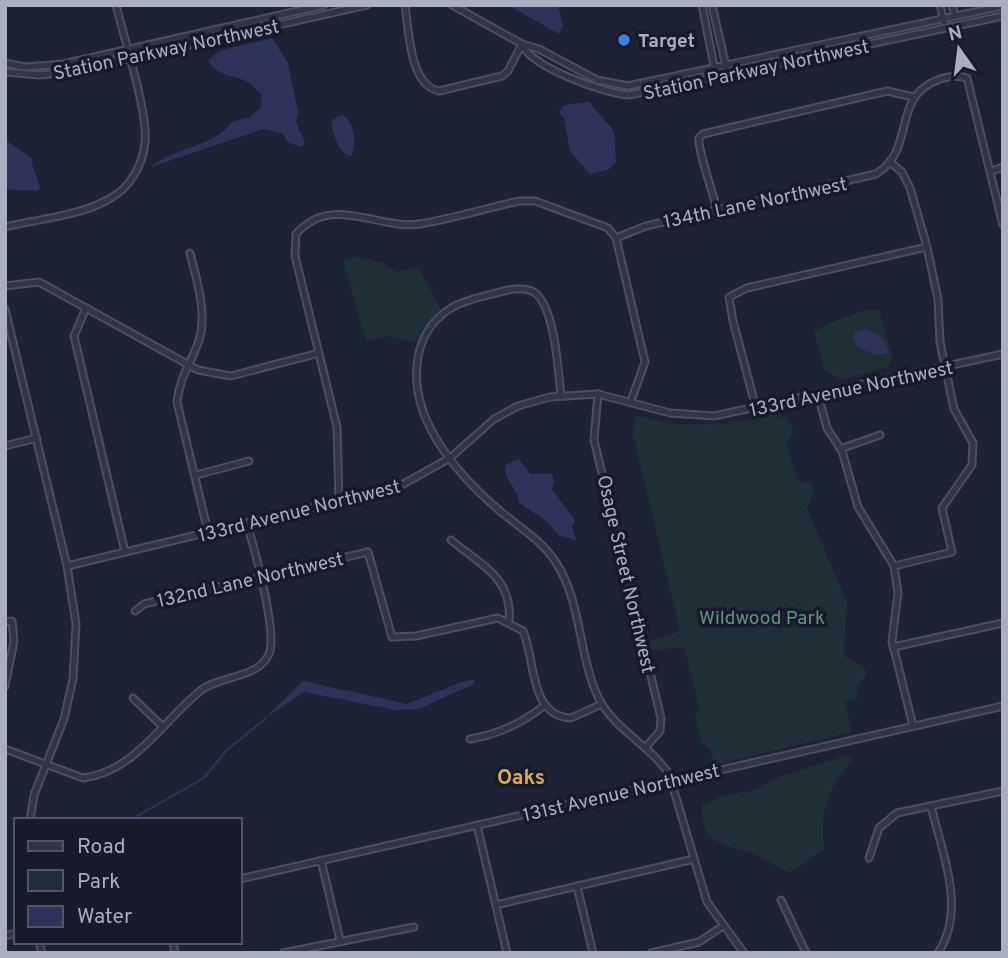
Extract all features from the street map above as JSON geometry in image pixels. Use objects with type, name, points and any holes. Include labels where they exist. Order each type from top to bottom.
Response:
[{"type":"street","points":[[5,226],[96,205],[124,189],[136,172],[146,140],[116,5]]},
{"type":"street","name":"Station Parkway Northwest","points":[[5,63],[25,67],[57,65],[324,5]]},
{"type":"street","name":"Station Parkway Northwest","points":[[5,72],[58,73],[367,5]]},
{"type":"street","points":[[405,5],[419,78],[433,90],[445,90],[502,76],[508,71],[522,44]]},
{"type":"street","name":"Station Parkway Northwest","points":[[452,5],[522,44],[529,55],[591,87],[629,95],[664,90],[1003,16]]},
{"type":"street","points":[[702,5],[716,77]]},
{"type":"street","points":[[712,5],[728,75]]},
{"type":"street","points":[[940,5],[945,29]]},
{"type":"street","points":[[952,5],[958,26]]},
{"type":"street","points":[[316,6],[316,17]]},
{"type":"street","name":"Station Parkway Northwest","points":[[522,44],[530,44],[609,84],[628,86],[662,81],[1003,6]]},
{"type":"street","points":[[309,7],[316,17]]},
{"type":"street","points":[[57,65],[58,73]]},
{"type":"street","points":[[894,566],[952,552],[942,508],[966,476],[974,454],[970,433],[954,409],[940,342],[938,299],[928,247],[910,187],[902,172],[891,163],[899,150],[913,97],[921,89],[957,75],[967,78],[1003,225]]},
{"type":"street","points":[[662,81],[664,90]]},
{"type":"street","points":[[717,210],[707,166],[697,146],[699,138],[704,134],[887,92],[913,97]]},
{"type":"street","name":"134th Lane Northwest","points":[[616,238],[646,226],[859,180],[876,174],[891,163]]},
{"type":"street","points":[[991,171],[1003,167]]},
{"type":"street","points":[[339,502],[337,427],[295,256],[296,234],[310,221],[349,213],[415,225],[527,201],[570,212],[608,228],[616,238],[645,362],[631,401]]},
{"type":"street","points":[[755,408],[729,297],[747,288],[928,247]]},
{"type":"street","points":[[190,253],[202,314],[199,343],[179,384],[177,402],[208,532]]},
{"type":"street","points":[[5,286],[39,282],[198,370],[231,376],[319,353]]},
{"type":"street","points":[[561,395],[555,346],[544,304],[534,292],[516,288],[474,298],[442,315],[420,344],[416,374],[421,404],[437,441],[492,504],[537,541],[554,560],[568,588],[593,685],[602,704],[614,721],[661,763],[672,780],[707,902],[744,953]]},
{"type":"street","points":[[86,308],[74,337],[125,552]]},
{"type":"street","points":[[5,309],[67,566],[76,624],[76,648],[64,719],[45,766],[31,818]]},
{"type":"street","name":"133rd Avenue Northwest","points":[[67,566],[398,487],[450,458],[479,430],[501,415],[535,400],[561,395],[598,394],[691,416],[714,416],[1003,354]]},
{"type":"street","name":"Osage Street Northwest","points":[[598,394],[594,440],[661,718],[660,731],[645,748]]},
{"type":"street","points":[[818,395],[827,429],[840,449],[858,507],[894,566],[898,593],[893,647],[913,726]]},
{"type":"street","points":[[840,449],[880,435]]},
{"type":"street","points":[[5,446],[37,438]]},
{"type":"street","points":[[196,475],[249,461]]},
{"type":"street","points":[[5,750],[83,778],[95,777],[126,762],[202,689],[256,669],[266,659],[271,636],[247,524]]},
{"type":"street","points":[[451,540],[504,585],[508,595],[509,621],[523,631],[544,706],[558,717],[571,718],[602,704]]},
{"type":"street","name":"132nd Lane Northwest","points":[[135,611],[145,604],[368,552],[394,637],[416,636],[488,618],[509,621]]},
{"type":"street","points":[[5,686],[14,641],[9,622]]},
{"type":"street","points":[[893,647],[1003,623]]},
{"type":"street","points":[[134,698],[162,726]]},
{"type":"street","points":[[470,738],[506,730],[544,706]]},
{"type":"street","name":"131st Avenue Northwest","points":[[242,879],[1003,706]]},
{"type":"street","points":[[869,859],[875,837],[887,820],[897,813],[1003,791]]},
{"type":"street","points":[[931,806],[953,908],[950,929],[938,953]]},
{"type":"street","points":[[477,825],[508,953]]},
{"type":"street","points":[[496,905],[694,859]]},
{"type":"street","points":[[321,860],[340,940]]},
{"type":"street","points":[[577,886],[593,953]]},
{"type":"street","points":[[780,900],[806,953]]},
{"type":"street","points":[[651,953],[699,942],[723,926]]},
{"type":"street","points":[[283,953],[414,927]]},
{"type":"green space","points":[[354,257],[383,263],[397,272],[418,267],[441,309],[414,342],[388,336],[366,341],[343,261]]},
{"type":"green space","points":[[879,310],[893,359],[887,367],[840,380],[824,369],[814,331],[860,311]]},
{"type":"green space","name":"Wildwood Park","points":[[778,414],[779,418],[786,416],[794,432],[786,443],[798,481],[812,483],[814,494],[807,508],[847,603],[844,649],[846,658],[863,666],[868,674],[856,687],[859,697],[845,702],[852,732],[714,765],[710,749],[702,743],[695,716],[699,706],[684,647],[650,651],[648,642],[680,631],[633,434],[636,415],[672,423],[707,424]]},
{"type":"green space","points":[[848,755],[852,760],[827,801],[823,823],[824,849],[791,872],[761,857],[719,842],[705,829],[702,805],[722,796],[755,790],[780,777]]},
{"type":"water","points":[[508,5],[558,5],[563,26],[559,34]]},
{"type":"water","points":[[272,38],[288,63],[298,112],[296,122],[305,143],[302,147],[289,143],[282,133],[263,129],[151,167],[171,155],[215,137],[232,122],[250,117],[260,108],[262,96],[255,87],[221,73],[208,61],[219,51]]},
{"type":"water","points":[[589,102],[614,131],[616,162],[608,170],[590,174],[570,151],[564,118],[559,112],[564,105]]},
{"type":"water","points":[[342,115],[349,122],[354,139],[352,155],[348,156],[338,145],[333,130],[332,120]]},
{"type":"water","points":[[5,140],[32,158],[40,189],[5,189]]},
{"type":"water","points":[[865,329],[883,338],[889,352],[878,355],[858,348],[853,337],[856,332]]},
{"type":"water","points":[[519,459],[530,474],[552,474],[552,489],[575,521],[572,526],[576,540],[560,536],[545,520],[519,503],[505,470],[506,465]]},
{"type":"water","points":[[474,680],[474,684],[418,709],[395,710],[304,692],[264,719],[303,681],[407,704],[464,681]]},
{"type":"waterway","points":[[134,818],[204,778],[227,750],[265,719]]},
{"type":"place","name":"Target","points":[[624,40]]},
{"type":"district","name":"Oaks","points":[[521,777]]}]
